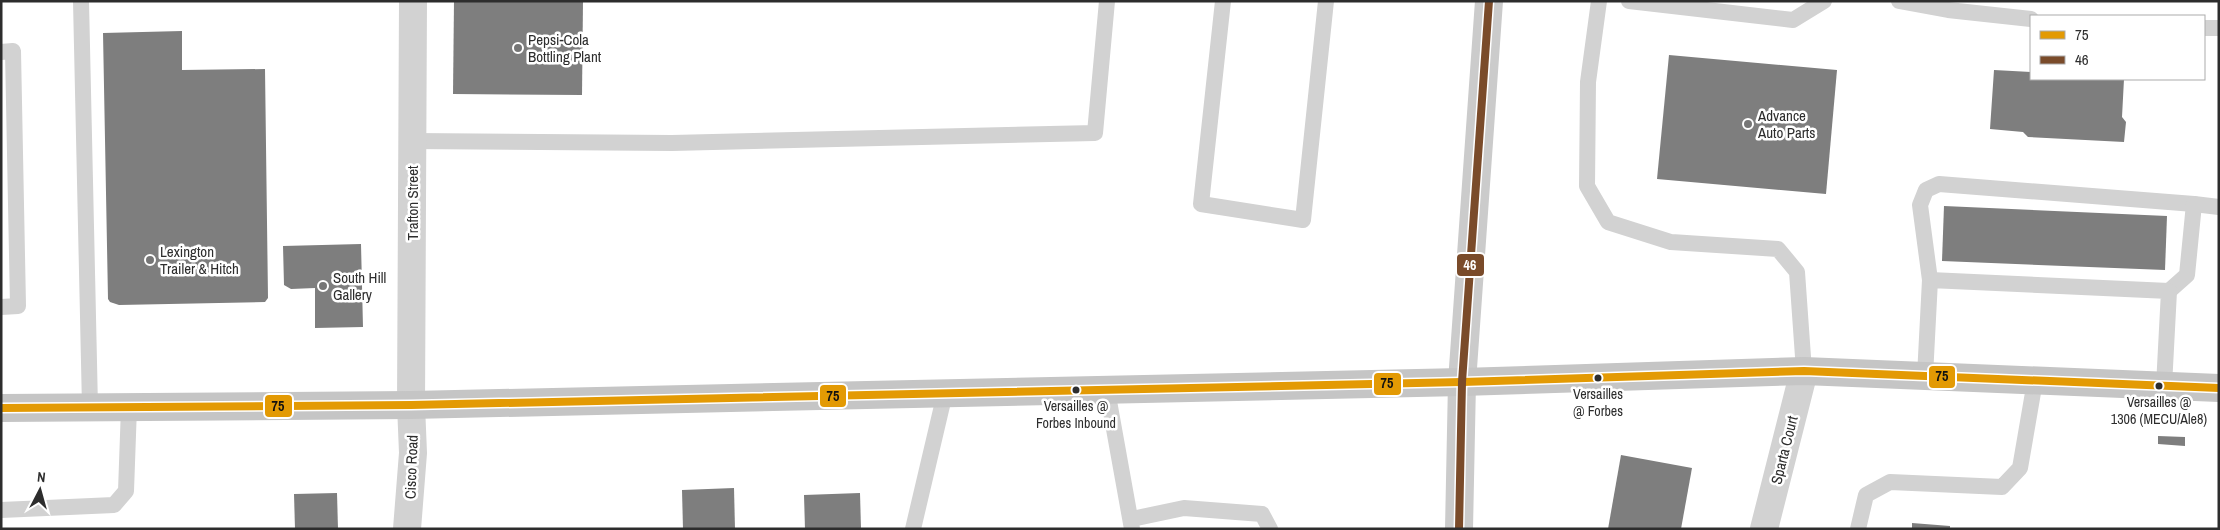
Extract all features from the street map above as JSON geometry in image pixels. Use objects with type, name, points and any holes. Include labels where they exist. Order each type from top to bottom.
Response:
[{"type":"main road","points":[[1459,529],[1462,382],[1489,1]]},
{"type":"main road","points":[[1,408],[411,405],[1462,382],[1804,371],[2219,388]]},
{"type":"street","name":"Trafton Street","points":[[411,405],[413,1]]},
{"type":"street","name":"Sparta Court","points":[[1764,529],[1804,371]]},
{"type":"street","name":"Cisco Road","points":[[407,529],[413,453],[411,405]]},
{"type":"lane","points":[[81,1],[90,407]]},
{"type":"lane","points":[[412,141],[672,144],[1095,133],[1107,1]]},
{"type":"lane","points":[[1222,1],[1201,204],[1303,220],[1326,1]]},
{"type":"lane","points":[[1599,1],[1588,82],[1587,186],[1608,222],[1617,225],[1671,242],[1778,249],[1797,272],[1804,371]]},
{"type":"lane","points":[[1629,1],[1793,20],[1824,1]]},
{"type":"lane","points":[[1899,1],[1948,10],[2030,19]]},
{"type":"lane","points":[[2205,28],[2219,28]]},
{"type":"lane","points":[[1,52],[13,51],[18,306],[1,307]]},
{"type":"lane","points":[[1925,376],[1930,280],[1920,204],[1926,190],[1939,184],[2219,207]]},
{"type":"lane","points":[[2164,386],[2169,291],[2187,274],[2194,204]]},
{"type":"lane","points":[[1930,280],[2169,291]]},
{"type":"lane","points":[[1858,529],[1866,495],[1890,482],[2002,487],[2020,468],[2035,381]]},
{"type":"lane","points":[[1107,390],[1132,524],[1184,508],[1262,514],[1270,529]]},
{"type":"lane","points":[[913,529],[945,393]]},
{"type":"lane","points":[[1,510],[114,504],[126,491],[129,407]]},
{"type":"building","name":"Pepsi-Cola Bottling Plant","points":[[454,1],[583,1],[582,95],[453,94]]},
{"type":"building","points":[[182,31],[182,70],[265,69],[268,298],[265,302],[119,305],[110,302],[108,299],[103,33]]},
{"type":"building","name":"Advance Auto Parts","points":[[1669,55],[1837,70],[1826,194],[1657,179]]},
{"type":"building","points":[[1994,70],[2030,72],[2030,80],[2124,80],[2122,117],[2126,122],[2124,142],[2028,137],[2023,132],[1990,129]]},
{"type":"building","points":[[1944,206],[2167,216],[2165,270],[1942,261]]},
{"type":"building","name":"South Hill Gallery","points":[[361,244],[363,327],[315,328],[315,288],[291,289],[284,285],[283,246]]},
{"type":"building","points":[[2158,436],[2185,437],[2185,446],[2158,444]]},
{"type":"building","points":[[1621,455],[1692,468],[1681,529],[1608,529]]},
{"type":"building","points":[[734,488],[735,529],[683,529],[682,490]]},
{"type":"building","points":[[337,493],[338,529],[295,529],[294,494]]},
{"type":"building","points":[[860,493],[861,529],[805,529],[804,495]]},
{"type":"building","points":[[1912,523],[1950,526],[1950,529],[1912,529]]},
{"type":"transit line","name":"46","points":[[1459,529],[1462,382],[1489,1]]},
{"type":"transit line","name":"75","points":[[1,408],[411,405],[1462,382],[1804,371],[2219,388]]},
{"type":"place","name":"Pepsi-Cola Bottling Plant","points":[[518,48]]},
{"type":"place","name":"Advance Auto Parts","points":[[1748,124]]},
{"type":"place","name":"Lexington Trailer & Hitch","points":[[150,260]]},
{"type":"place","name":"South Hill Gallery","points":[[323,286]]},
{"type":"place","name":"Versailles @ Forbes","points":[[1598,378]]},
{"type":"place","name":"Versailles @ 1306 (MECU/Ale8)","points":[[2159,386]]},
{"type":"place","name":"Versailles @ Forbes Inbound","points":[[1076,390]]}]
